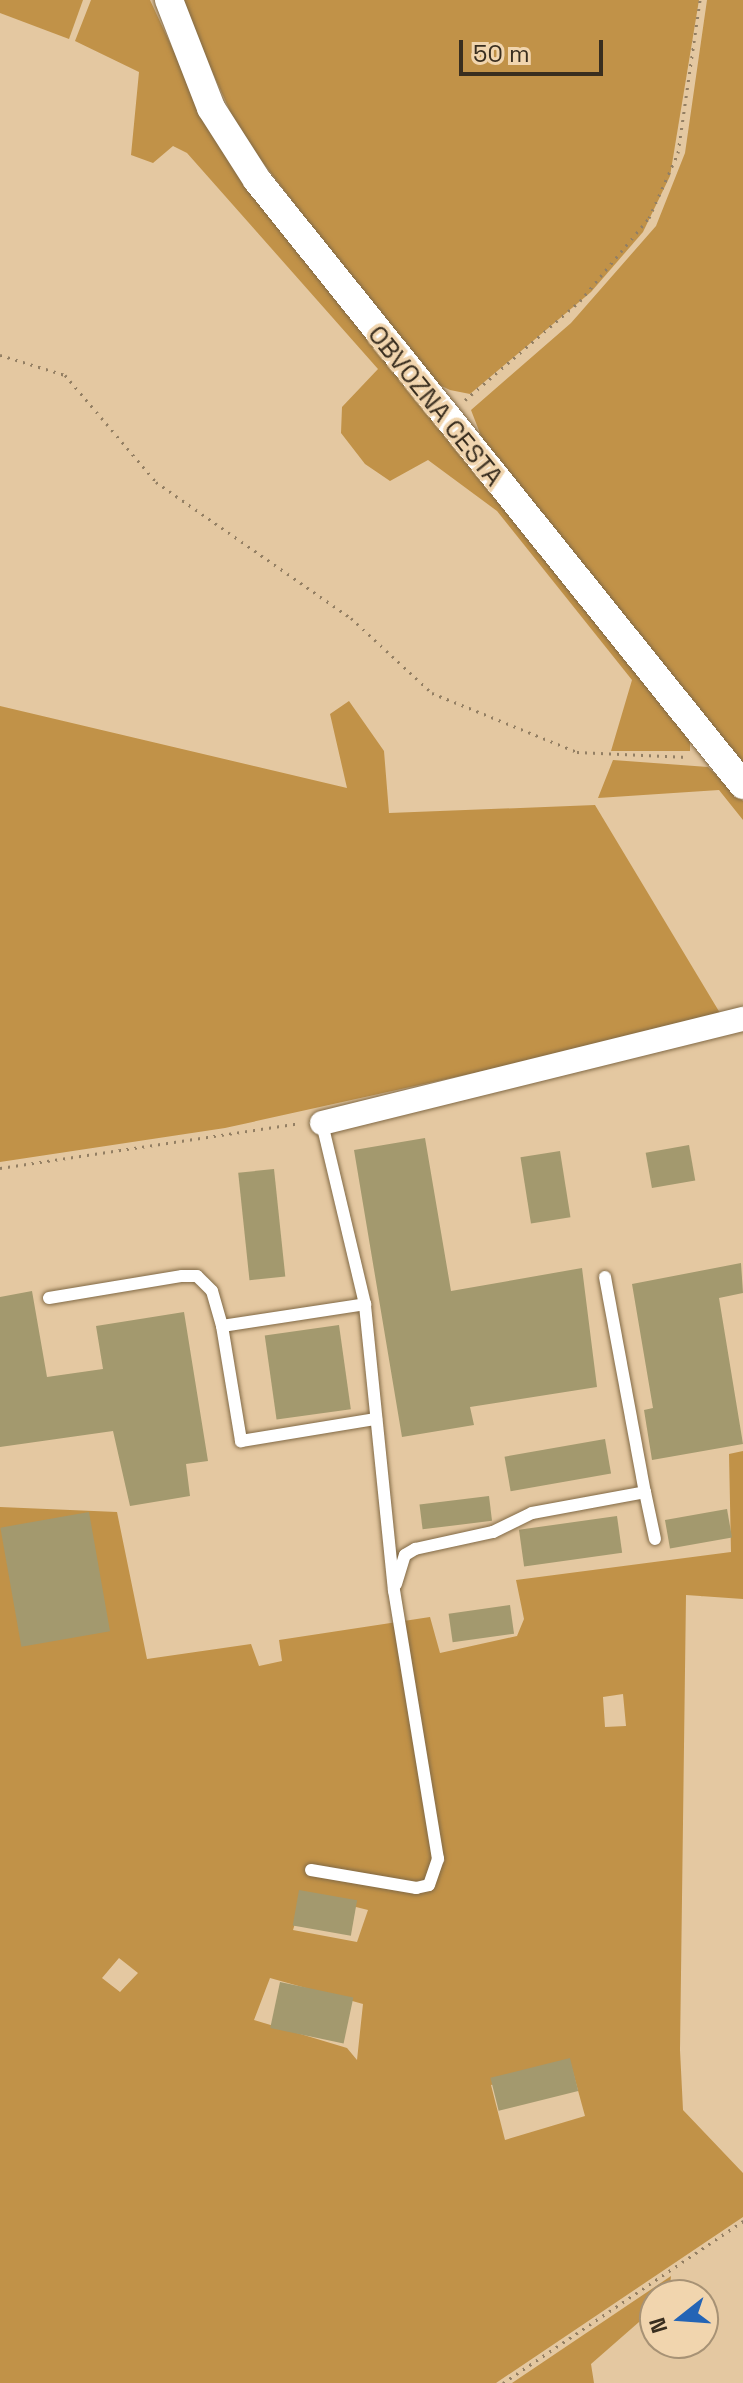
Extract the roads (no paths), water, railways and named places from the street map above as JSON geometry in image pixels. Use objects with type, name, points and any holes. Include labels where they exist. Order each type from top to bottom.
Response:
[{"type":"street","name":"OBVOZNA CESTA","points":[[169,0],[188,60],[231,141],[447,421],[743,785]]},
{"type":"street","points":[[323,1121],[743,1019]]},
{"type":"lane","points":[[311,1870],[416,1888],[437,1873],[394,1591],[365,1304],[323,1121]]},
{"type":"lane","points":[[49,1298],[197,1276],[212,1291],[222,1326],[241,1441],[376,1419]]},
{"type":"lane","points":[[605,1277],[655,1539]]},
{"type":"lane","points":[[222,1326],[365,1304]]},
{"type":"lane","points":[[394,1591],[405,1555],[415,1549],[493,1532],[532,1513],[645,1492]]}]
